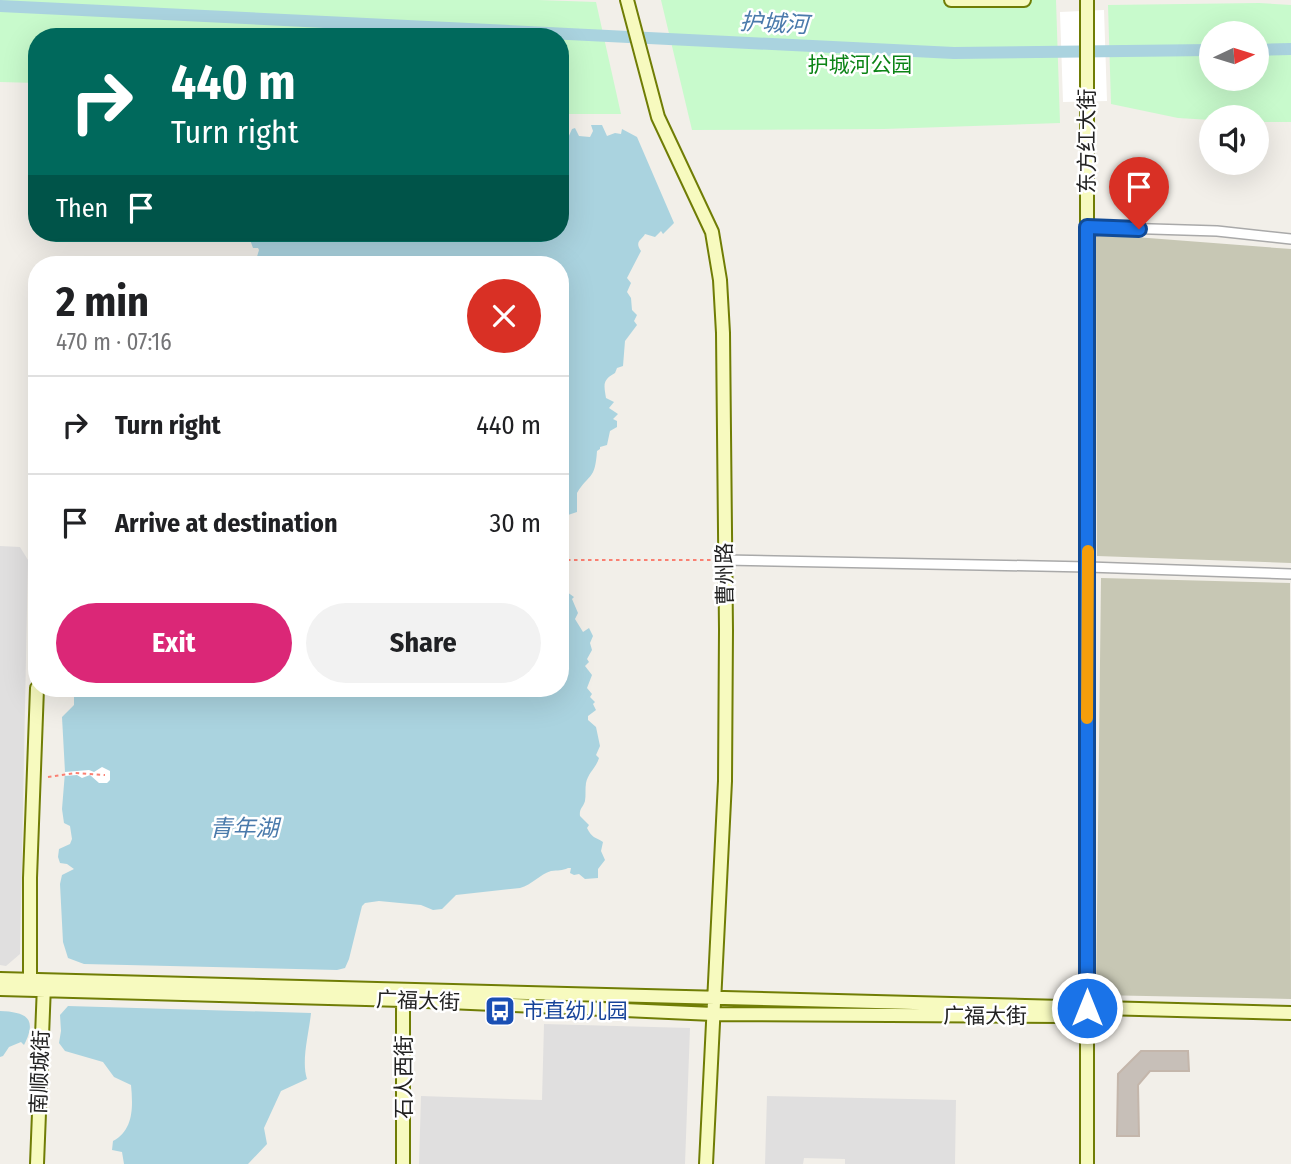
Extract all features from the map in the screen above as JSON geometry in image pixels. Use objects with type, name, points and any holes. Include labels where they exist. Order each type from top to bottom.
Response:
[{"type":"main road","name":"曹州路","points":[[627,0],[658,117],[712,232],[720,279],[723,333],[725,781],[706,1164]]},
{"type":"main road","points":[[951,0],[1024,0]]},
{"type":"main road","name":"东方红大街","points":[[1087,4],[1087,1164]]},
{"type":"main road","name":"南顺城街","points":[[37,697],[30,878],[39,984],[37,1164]]},
{"type":"main road","name":"广福大街","points":[[0,979],[39,984],[403,995],[714,998],[1291,1013]]},
{"type":"main road","name":"广福大街","points":[[0,989],[39,984]]},
{"type":"main road","name":"广福大街","points":[[403,995],[713,1014],[1064,1016],[1087,1008]]},
{"type":"main road","name":"石人西街","points":[[403,995],[403,1164]]},
{"type":"street","points":[[1087,227],[1217,231],[1291,239]]},
{"type":"street","points":[[724,560],[1291,574]]},
{"type":"path","points":[[569,560],[724,560]]},
{"type":"path","points":[[33,779],[75,773],[105,775]]},
{"type":"shaded area","points":[[1096,234],[1291,249],[1291,563],[1097,556]]},
{"type":"shaded area","points":[[0,546],[20,547],[28,560],[20,954],[6,966],[0,965]]},
{"type":"shaded area","points":[[1101,578],[1290,583],[1291,999],[1096,995]]},
{"type":"shaded area","points":[[544,1024],[690,1028],[685,1164],[419,1164],[421,1096],[542,1100]]},
{"type":"shaded area","points":[[767,1096],[956,1100],[955,1164],[845,1164],[845,1159],[804,1158],[803,1164],[765,1164]]},
{"type":"green space","points":[[0,0],[596,2],[621,114],[569,114],[569,28],[28,28],[28,83],[0,82]]},
{"type":"green space","name":"护城河公园","points":[[661,0],[1056,0],[1060,123],[884,129],[692,130]]},
{"type":"green space","points":[[1108,5],[1291,5],[1291,122],[1269,122],[1269,105],[1199,105],[1199,119],[1178,118],[1111,104]]},
{"type":"water","points":[[591,125],[602,125],[607,136],[621,134],[622,129],[637,137],[674,223],[663,234],[661,231],[655,237],[645,234],[638,243],[641,251],[627,278],[631,283],[627,292],[631,298],[632,310],[637,315],[634,321],[637,325],[625,341],[623,366],[617,368],[605,383],[606,398],[614,402],[609,408],[618,414],[613,419],[617,421],[617,427],[610,431],[607,445],[597,451],[593,472],[577,493],[577,512],[569,515],[569,256],[257,256],[259,250],[253,248],[251,242],[569,242],[569,136],[575,128],[579,136],[590,137],[593,131]]},
{"type":"water","name":"青年湖","points":[[569,593],[574,597],[572,599],[578,613],[575,619],[583,632],[589,628],[593,636],[590,643],[592,650],[587,659],[589,662],[585,666],[592,675],[587,688],[592,694],[590,697],[595,702],[593,704],[596,710],[588,716],[588,720],[596,727],[600,746],[596,755],[598,762],[587,779],[585,801],[580,816],[589,825],[587,828],[590,834],[603,842],[601,851],[605,860],[598,869],[598,878],[585,879],[579,874],[574,875],[570,873],[571,868],[551,871],[520,888],[456,895],[442,909],[433,910],[421,905],[379,901],[365,903],[349,959],[345,968],[337,970],[84,964],[68,958],[63,942],[60,884],[62,875],[74,869],[60,863],[58,857],[59,849],[70,844],[72,839],[70,826],[64,823],[62,809],[65,772],[62,717],[74,705],[74,697],[569,697]]},
{"type":"water","points":[[68,1006],[311,1013],[305,1055],[307,1079],[281,1091],[264,1128],[267,1144],[248,1164],[124,1164],[122,1152],[112,1150],[113,1141],[125,1131],[131,1117],[131,1085],[114,1077],[103,1062],[65,1051],[59,1043],[60,1015]]},
{"type":"water","points":[[0,1011],[23,1015],[30,1028],[24,1045],[21,1042],[9,1047],[0,1057]]},
{"type":"pier","points":[[1104,10],[1107,101],[1063,102],[1060,12]]},
{"type":"pier","points":[[102,767],[110,771],[110,780],[107,783],[99,783],[90,775],[82,778],[77,775],[64,776],[65,772],[94,772]]},
{"type":"building","points":[[1141,1051],[1188,1051],[1189,1071],[1150,1071],[1138,1085],[1139,1136],[1117,1136],[1118,1074]]},
{"type":"waterway","name":"护城河","points":[[0,6],[447,28]]},
{"type":"waterway","name":"护城河","points":[[569,34],[954,53],[1199,50]]},
{"type":"waterway","name":"护城河","points":[[1269,50],[1291,49]]},
{"type":"slow traffic","points":[[1087,718],[1088,551]]},
{"type":"place","name":"市直幼儿园","points":[[500,1011]]},
{"type":"route","points":[[1087,1008],[1087,227],[1139,229]]}]
